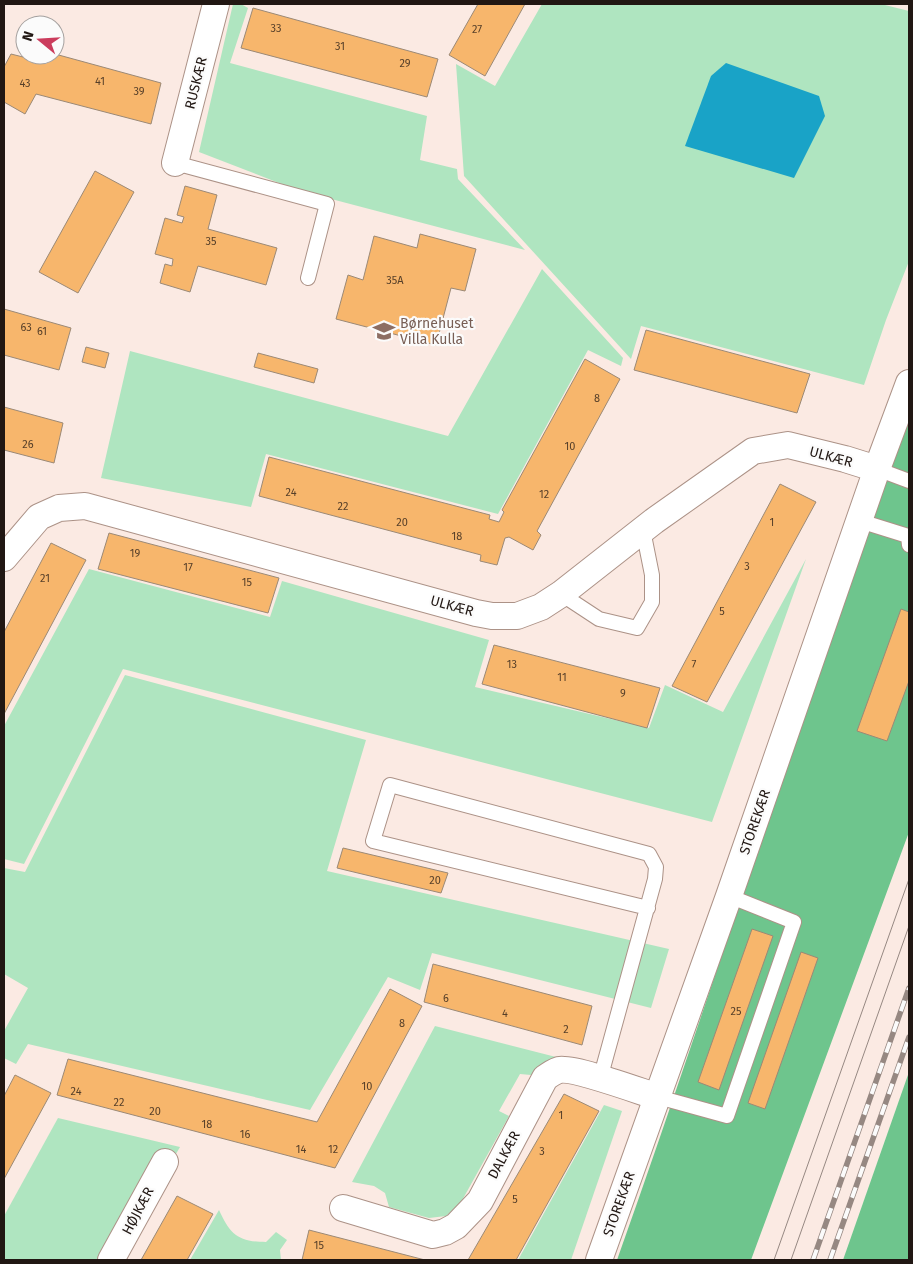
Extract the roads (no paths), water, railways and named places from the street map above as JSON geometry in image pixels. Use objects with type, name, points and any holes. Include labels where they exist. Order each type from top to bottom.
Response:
[{"type":"street","name":"RUSKÆR","points":[[176,163],[216,4]]},
{"type":"street","name":"STOREKÆR","points":[[599,1260],[729,896],[877,469],[909,383]]},
{"type":"street","name":"ULKÆR","points":[[4,558],[39,517],[59,508],[85,506],[492,616],[517,616],[529,612],[561,594],[643,530],[753,451],[788,445],[877,469]]},
{"type":"street","name":"DALKÆR","points":[[343,1208],[433,1235],[445,1232],[456,1226],[480,1202],[545,1078],[552,1073],[567,1070],[658,1097]]},
{"type":"street","name":"HØJKÆR","points":[[111,1260],[165,1162]]},
{"type":"lane","points":[[176,163],[327,204],[308,278]]},
{"type":"lane","points":[[877,469],[909,481]]},
{"type":"lane","points":[[860,521],[908,536],[909,545]]},
{"type":"lane","points":[[561,594],[599,619],[637,628],[652,602],[652,575],[643,530]]},
{"type":"lane","points":[[600,1079],[648,908],[656,867],[649,854],[390,785],[373,841],[648,908]]},
{"type":"lane","points":[[658,1097],[727,1116],[794,922],[729,896]]},
{"type":"water","points":[[726,63],[819,96],[825,116],[794,178],[685,146],[711,76]]},
{"type":"tram line","points":[[774,1260],[909,879]]},
{"type":"tram line","points":[[791,1260],[909,926]]},
{"type":"railway","points":[[813,1260],[909,988]]},
{"type":"railway","points":[[830,1260],[909,1037]]},
{"type":"place","name":"Børnehuset Villa Kulla","points":[[384,331]]}]
